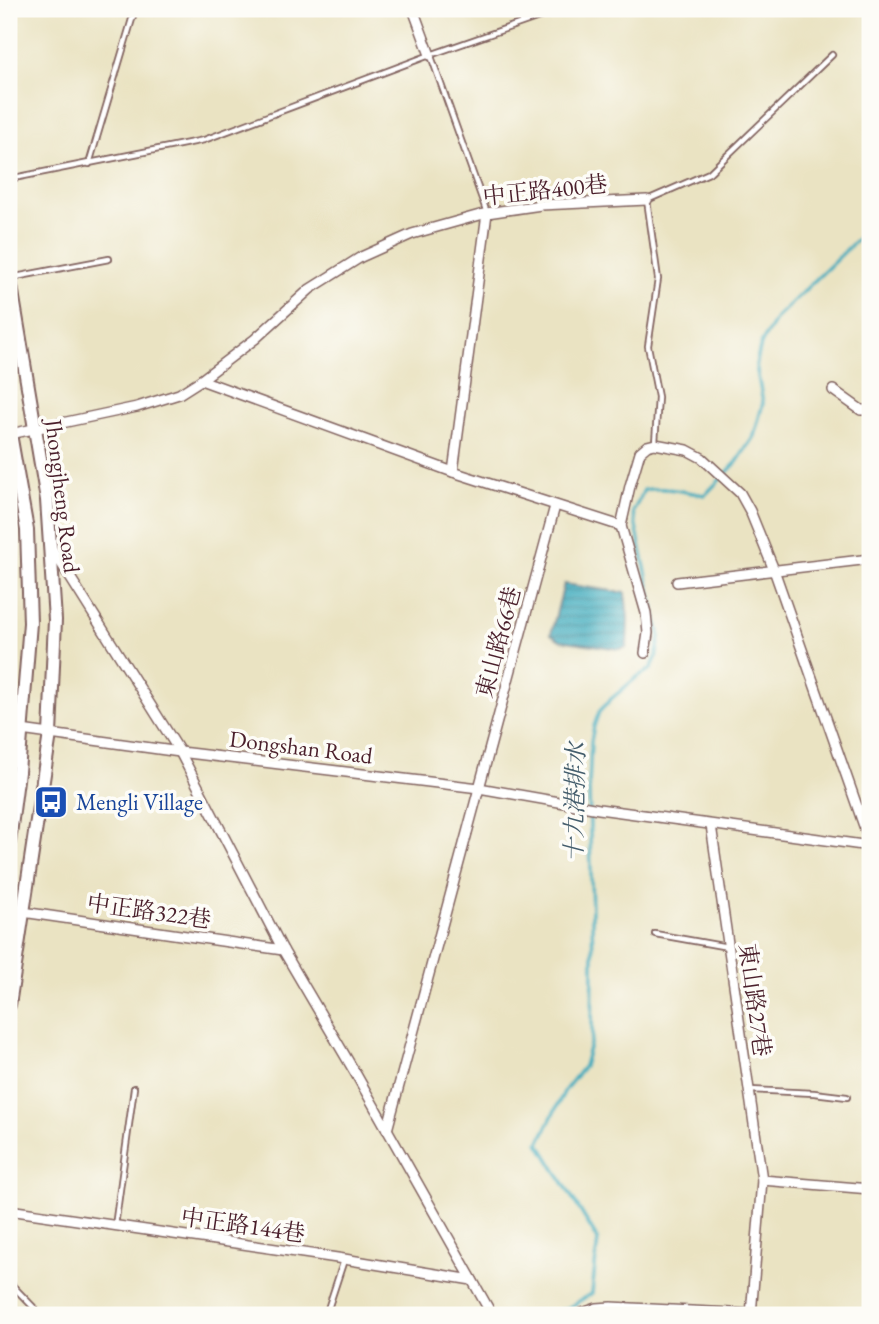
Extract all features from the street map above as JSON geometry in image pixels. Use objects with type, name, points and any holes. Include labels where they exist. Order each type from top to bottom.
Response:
[{"type":"main road","name":"Jhongjheng Road","points":[[9,276],[47,500],[55,620],[50,734],[15,911],[9,1005]]},
{"type":"main road","name":"Jhongjheng Road","points":[[9,431],[27,530],[30,623],[15,729],[18,772],[9,842]]},
{"type":"street","points":[[413,9],[430,55]]},
{"type":"street","name":"中正路400巷","points":[[9,431],[137,407],[179,394],[255,339],[310,289],[361,257],[412,234],[487,213],[541,205],[648,201]]},
{"type":"street","points":[[453,472],[487,213]]},
{"type":"street","points":[[201,380],[453,472],[621,526]]},
{"type":"street","points":[[833,390],[861,410],[870,410]]},
{"type":"street","points":[[645,653],[648,633],[646,613],[621,526],[640,452],[655,444],[687,450],[702,458],[740,493],[750,511],[774,570],[870,845],[710,825]]},
{"type":"street","name":"東山路66巷","points":[[387,1130],[555,506]]},
{"type":"street","points":[[51,547],[180,752],[283,950],[491,1315]]},
{"type":"street","points":[[677,582],[870,559]]},
{"type":"street","name":"Dongshan Road","points":[[15,729],[479,788],[710,825]]},
{"type":"street","name":"東山路27巷","points":[[710,825],[762,1180],[751,1315]]},
{"type":"street","name":"中正路322巷","points":[[15,911],[283,950]]},
{"type":"street","points":[[762,1180],[870,1189]]},
{"type":"street","name":"中正路144巷","points":[[9,1210],[472,1280]]},
{"type":"street","points":[[577,1315],[597,1308],[611,1307],[751,1315]]},
{"type":"lane","points":[[89,164],[135,9]]},
{"type":"lane","points":[[9,179],[204,140],[430,55],[562,9]]},
{"type":"lane","points":[[430,55],[487,213]]},
{"type":"lane","points":[[655,444],[658,397],[648,346],[658,279],[648,201],[709,173],[832,55]]},
{"type":"lane","points":[[9,276],[109,259]]},
{"type":"lane","points":[[655,934],[728,947]]},
{"type":"lane","points":[[115,1226],[134,1088]]},
{"type":"lane","points":[[749,1090],[847,1097]]},
{"type":"lane","points":[[326,1315],[344,1259]]},
{"type":"lane","points":[[9,1282],[41,1315]]},
{"type":"water","points":[[564,584],[625,593],[627,647],[619,649],[560,640],[551,634]]},
{"type":"waterway","name":"十九港排水","points":[[548,1315],[568,1308],[592,1293],[598,1240],[539,1143],[565,1090],[584,1066],[592,1037],[589,787],[594,726],[599,712],[611,699],[651,669],[660,637],[633,512],[644,490],[667,489],[705,495],[737,462],[754,436],[763,403],[756,365],[761,344],[776,318],[870,227]]},
{"type":"place","name":"Mengli Village","points":[[51,802]]}]
